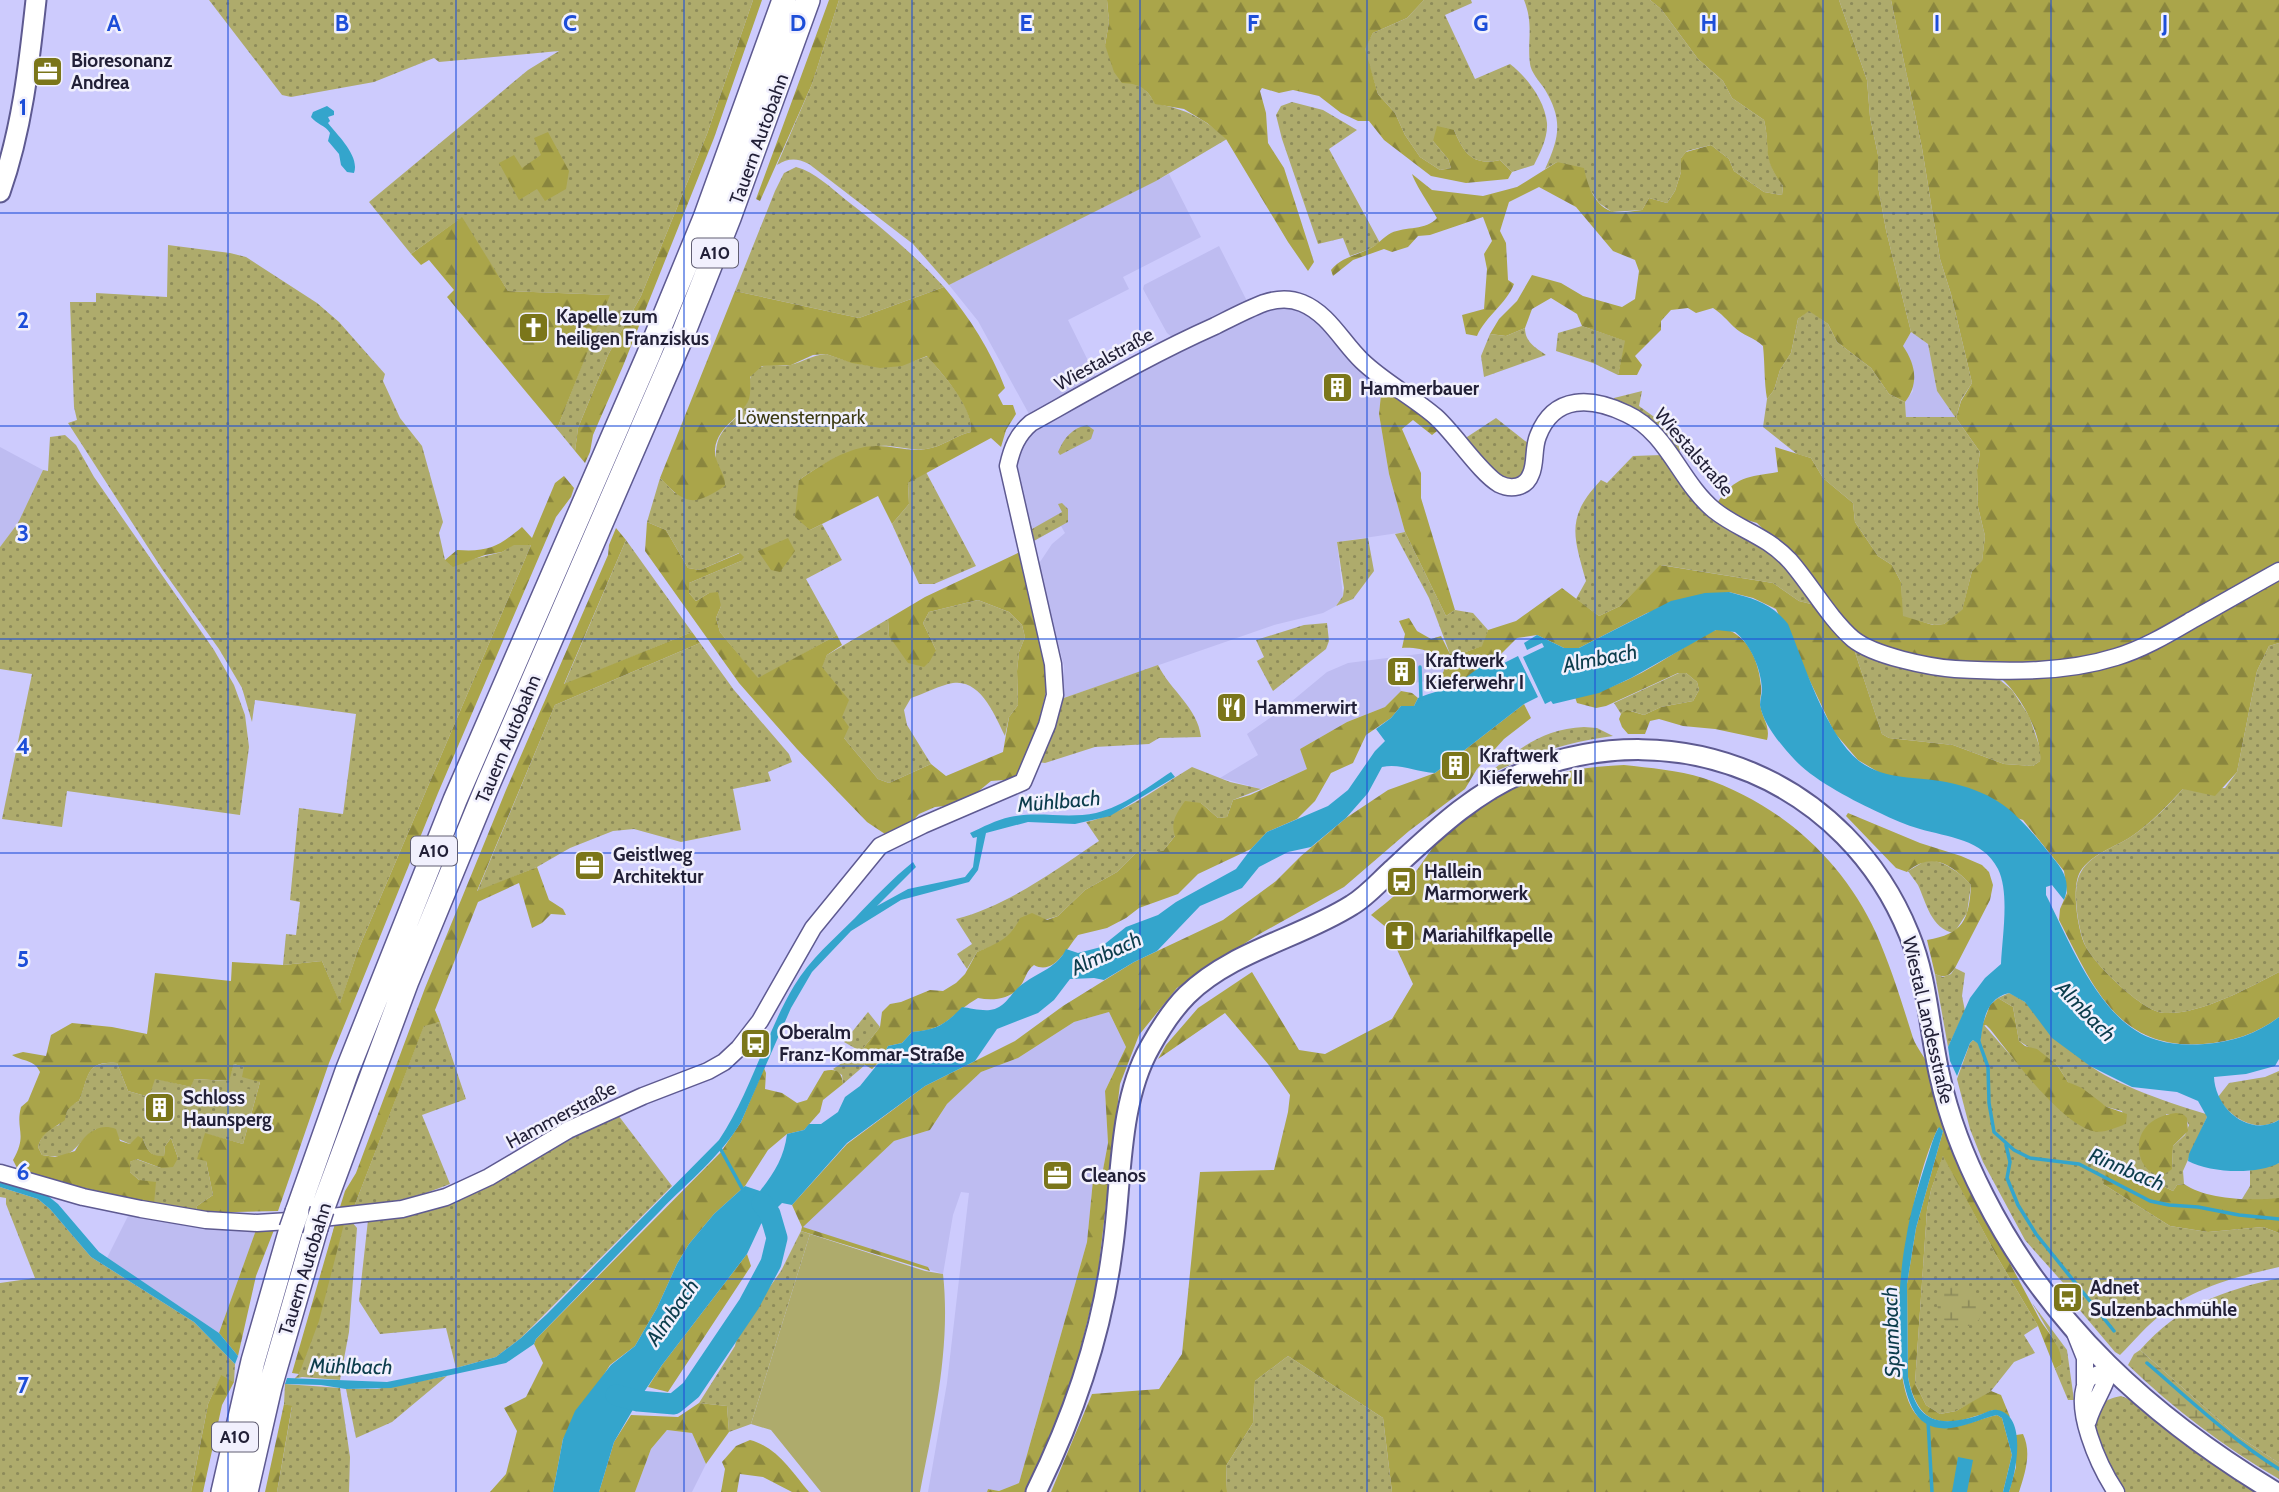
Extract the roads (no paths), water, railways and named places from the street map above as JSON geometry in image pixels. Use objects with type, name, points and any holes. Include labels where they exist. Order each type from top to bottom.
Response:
[{"type":"highway","name":"Tauern Autobahn","points":[[223,1492],[250,1371],[294,1221],[347,1070],[455,800],[705,218],[784,0]]},
{"type":"highway","name":"Tauern Autobahn","points":[[246,1492],[273,1377],[319,1219],[407,981],[729,218],[808,0]]},
{"type":"main road","points":[[0,192],[13,154],[22,111],[36,0]]},
{"type":"main road","name":"Wiestal Landesstraße","points":[[1036,1492],[1079,1390],[1093,1344],[1112,1254],[1127,1121],[1134,1086],[1147,1053],[1164,1023],[1187,995],[1218,972],[1308,929],[1357,901],[1433,832],[1492,789],[1524,771],[1575,755],[1623,748],[1683,752],[1727,762],[1799,796],[1854,845],[1890,894],[1911,937],[1925,989],[1939,1075],[1958,1135],[1984,1195],[2013,1246],[2072,1328],[2110,1369],[2137,1394],[2214,1453],[2274,1492]]},
{"type":"street","name":"Wiestalstraße","points":[[1023,782],[1047,725],[1055,695],[1053,664],[1008,466],[1014,443],[1022,430],[1031,423],[1168,347],[1267,302],[1299,302],[1314,310],[1360,360],[1436,417],[1490,477],[1511,488],[1520,487],[1527,481],[1531,474],[1537,437],[1557,408],[1576,401],[1624,412],[1641,421],[1656,435],[1693,488],[1714,510],[1769,541],[1790,561],[1855,640],[1896,658],[1941,668],[1989,671],[2039,670],[2083,665],[2118,657],[2157,640],[2279,571]]},
{"type":"street","name":"Hammerstraße","points":[[0,1173],[83,1197],[141,1209],[206,1220],[257,1223],[402,1209],[446,1196],[489,1177],[568,1130],[724,1062],[760,1021],[813,928],[880,846],[923,824],[1023,782]]},
{"type":"street","points":[[2072,1328],[2084,1358],[2083,1394],[2087,1424],[2097,1458],[2116,1492]]},
{"type":"street","points":[[2085,1384],[2095,1374],[2110,1369]]},
{"type":"street","points":[[2087,1424],[2110,1369]]},
{"type":"street","points":[[2100,1395],[2119,1390],[2137,1394]]},
{"type":"water","points":[[327,106],[334,111],[334,115],[328,117],[328,123],[351,153],[354,173],[347,172],[341,165],[339,154],[328,141],[330,133],[311,117],[313,112]]},
{"type":"water","points":[[1729,592],[1762,603],[1788,624],[1826,717],[1847,749],[1859,761],[1890,775],[1946,782],[1980,792],[2005,807],[2027,827],[2064,874],[2067,886],[2064,900],[2052,885],[2046,887],[2046,895],[2090,980],[2119,1018],[2137,1031],[2157,1040],[2205,1044],[2244,1036],[2279,1017],[2279,1059],[2275,1066],[2246,1074],[2214,1077],[2220,1099],[2236,1117],[2256,1125],[2268,1125],[2279,1120],[2279,1163],[2259,1169],[2234,1171],[2208,1168],[2188,1161],[2207,1117],[2198,1101],[2177,1092],[2132,1087],[2090,1066],[2052,1038],[2025,1002],[2009,993],[1994,1001],[1986,1013],[1980,1045],[1973,1040],[1970,1043],[1957,1076],[1950,1061],[1948,1047],[1970,998],[1985,978],[2001,964],[2004,890],[1998,869],[1983,851],[1974,845],[1889,817],[1834,789],[1802,767],[1778,741],[1765,719],[1760,705],[1760,673],[1750,650],[1735,632],[1716,630],[1599,693],[1553,704],[1551,701],[1545,704],[1523,657],[1544,647],[1542,643],[1527,650],[1524,643],[1537,635],[1564,648],[1579,648],[1671,601],[1705,593]]},
{"type":"water","points":[[1518,656],[1538,697],[1524,704],[1435,773],[1395,766],[1382,767],[1368,793],[1346,818],[1311,847],[1288,852],[1259,867],[1242,888],[1200,906],[1157,951],[1104,980],[1070,979],[1054,1000],[1038,1013],[997,1029],[975,1061],[925,1086],[847,1143],[792,1205],[782,1203],[761,1224],[747,1254],[662,1365],[638,1401],[614,1442],[599,1492],[553,1492],[563,1439],[575,1411],[611,1365],[635,1346],[689,1244],[714,1214],[745,1186],[760,1191],[778,1165],[787,1134],[804,1130],[809,1124],[821,1124],[838,1112],[845,1097],[860,1086],[881,1060],[888,1046],[902,1043],[912,1032],[940,1026],[962,1007],[996,1009],[1020,986],[1053,965],[1066,949],[1078,953],[1101,947],[1126,927],[1158,915],[1236,869],[1267,832],[1328,806],[1348,790],[1385,741],[1376,729],[1401,706],[1414,706],[1418,698],[1455,684],[1497,658],[1504,663]]},
{"type":"water","points":[[1171,772],[1175,777],[1110,816],[1075,824],[1028,822],[986,833],[978,870],[969,882],[901,900],[851,931],[812,972],[791,1008],[733,1135],[534,1344],[506,1363],[391,1388],[346,1389],[285,1384],[287,1378],[387,1382],[496,1357],[547,1314],[719,1140],[740,1103],[775,1024],[800,976],[905,868],[913,862],[916,867],[877,906],[908,889],[965,877],[973,867],[977,837],[973,838],[970,833],[985,826],[1021,815],[1096,813],[1126,801]]},
{"type":"water","points":[[1939,1127],[1943,1131],[1916,1228],[1907,1284],[1908,1377],[1916,1403],[1930,1418],[1939,1421],[1963,1420],[1995,1410],[2007,1414],[2013,1422],[2017,1446],[2009,1492],[2003,1492],[2012,1455],[2002,1418],[1997,1415],[1952,1428],[1934,1427],[1925,1423],[1914,1410],[1906,1390],[1901,1365],[1899,1308],[1903,1257],[1914,1200]]},
{"type":"water","points":[[0,1179],[32,1188],[48,1196],[99,1252],[219,1333],[238,1356],[235,1364],[194,1322],[91,1257],[50,1209],[38,1199],[0,1187]]},
{"type":"water","points":[[1958,1457],[1973,1460],[1967,1492],[1952,1492]]},
{"type":"waterway","points":[[1420,667],[1421,699]]},
{"type":"waterway","name":"Rinnbach","points":[[1979,1042],[1988,1067],[1989,1103],[1994,1132],[2014,1150],[2030,1158],[2079,1164],[2150,1201],[2279,1219]]},
{"type":"waterway","name":"Rinnbach","points":[[2006,1145],[2010,1162],[2007,1178],[2018,1205],[2036,1234],[2114,1331]]},
{"type":"waterway","name":"Mühlbach","points":[[720,1148],[743,1190]]},
{"type":"waterway","name":"Almbach","points":[[616,1395],[638,1401],[674,1404],[691,1390],[749,1304],[771,1263],[777,1238],[770,1214],[762,1203]]},
{"type":"waterway","name":"Rinnbach","points":[[2147,1363],[2227,1432],[2279,1469]]},
{"type":"waterway","points":[[1928,1421],[1932,1492]]},
{"type":"place","name":"Bioresonanz Andrea","points":[[48,71]]},
{"type":"place","name":"Kapelle zum heiligen Franziskus","points":[[533,327]]},
{"type":"place","name":"Hammerbauer","points":[[1337,388]]},
{"type":"place","name":"Kraftwerk Kieferwehr I","points":[[1402,671]]},
{"type":"place","name":"Hammerwirt","points":[[1231,707]]},
{"type":"place","name":"Kraftwerk Kieferwehr II","points":[[1456,766]]},
{"type":"place","name":"Geistlweg Architektur","points":[[590,865]]},
{"type":"place","name":"Hallein Marmorwerk","points":[[1401,882]]},
{"type":"place","name":"Mariahilfkapelle","points":[[1399,935]]},
{"type":"place","name":"Oberalm Franz-Kommar-Straße","points":[[756,1043]]},
{"type":"place","name":"Schloss Haunsperg","points":[[160,1108]]},
{"type":"place","name":"Cleanos","points":[[1058,1175]]},
{"type":"place","name":"Adnet Sulzenbachmühle","points":[[2067,1298]]},
{"type":"park label","name":"Löwensternpark","points":[[801,417]]},
{"type":"water label","name":"Spumbach","points":[[1891,1332]]}]
